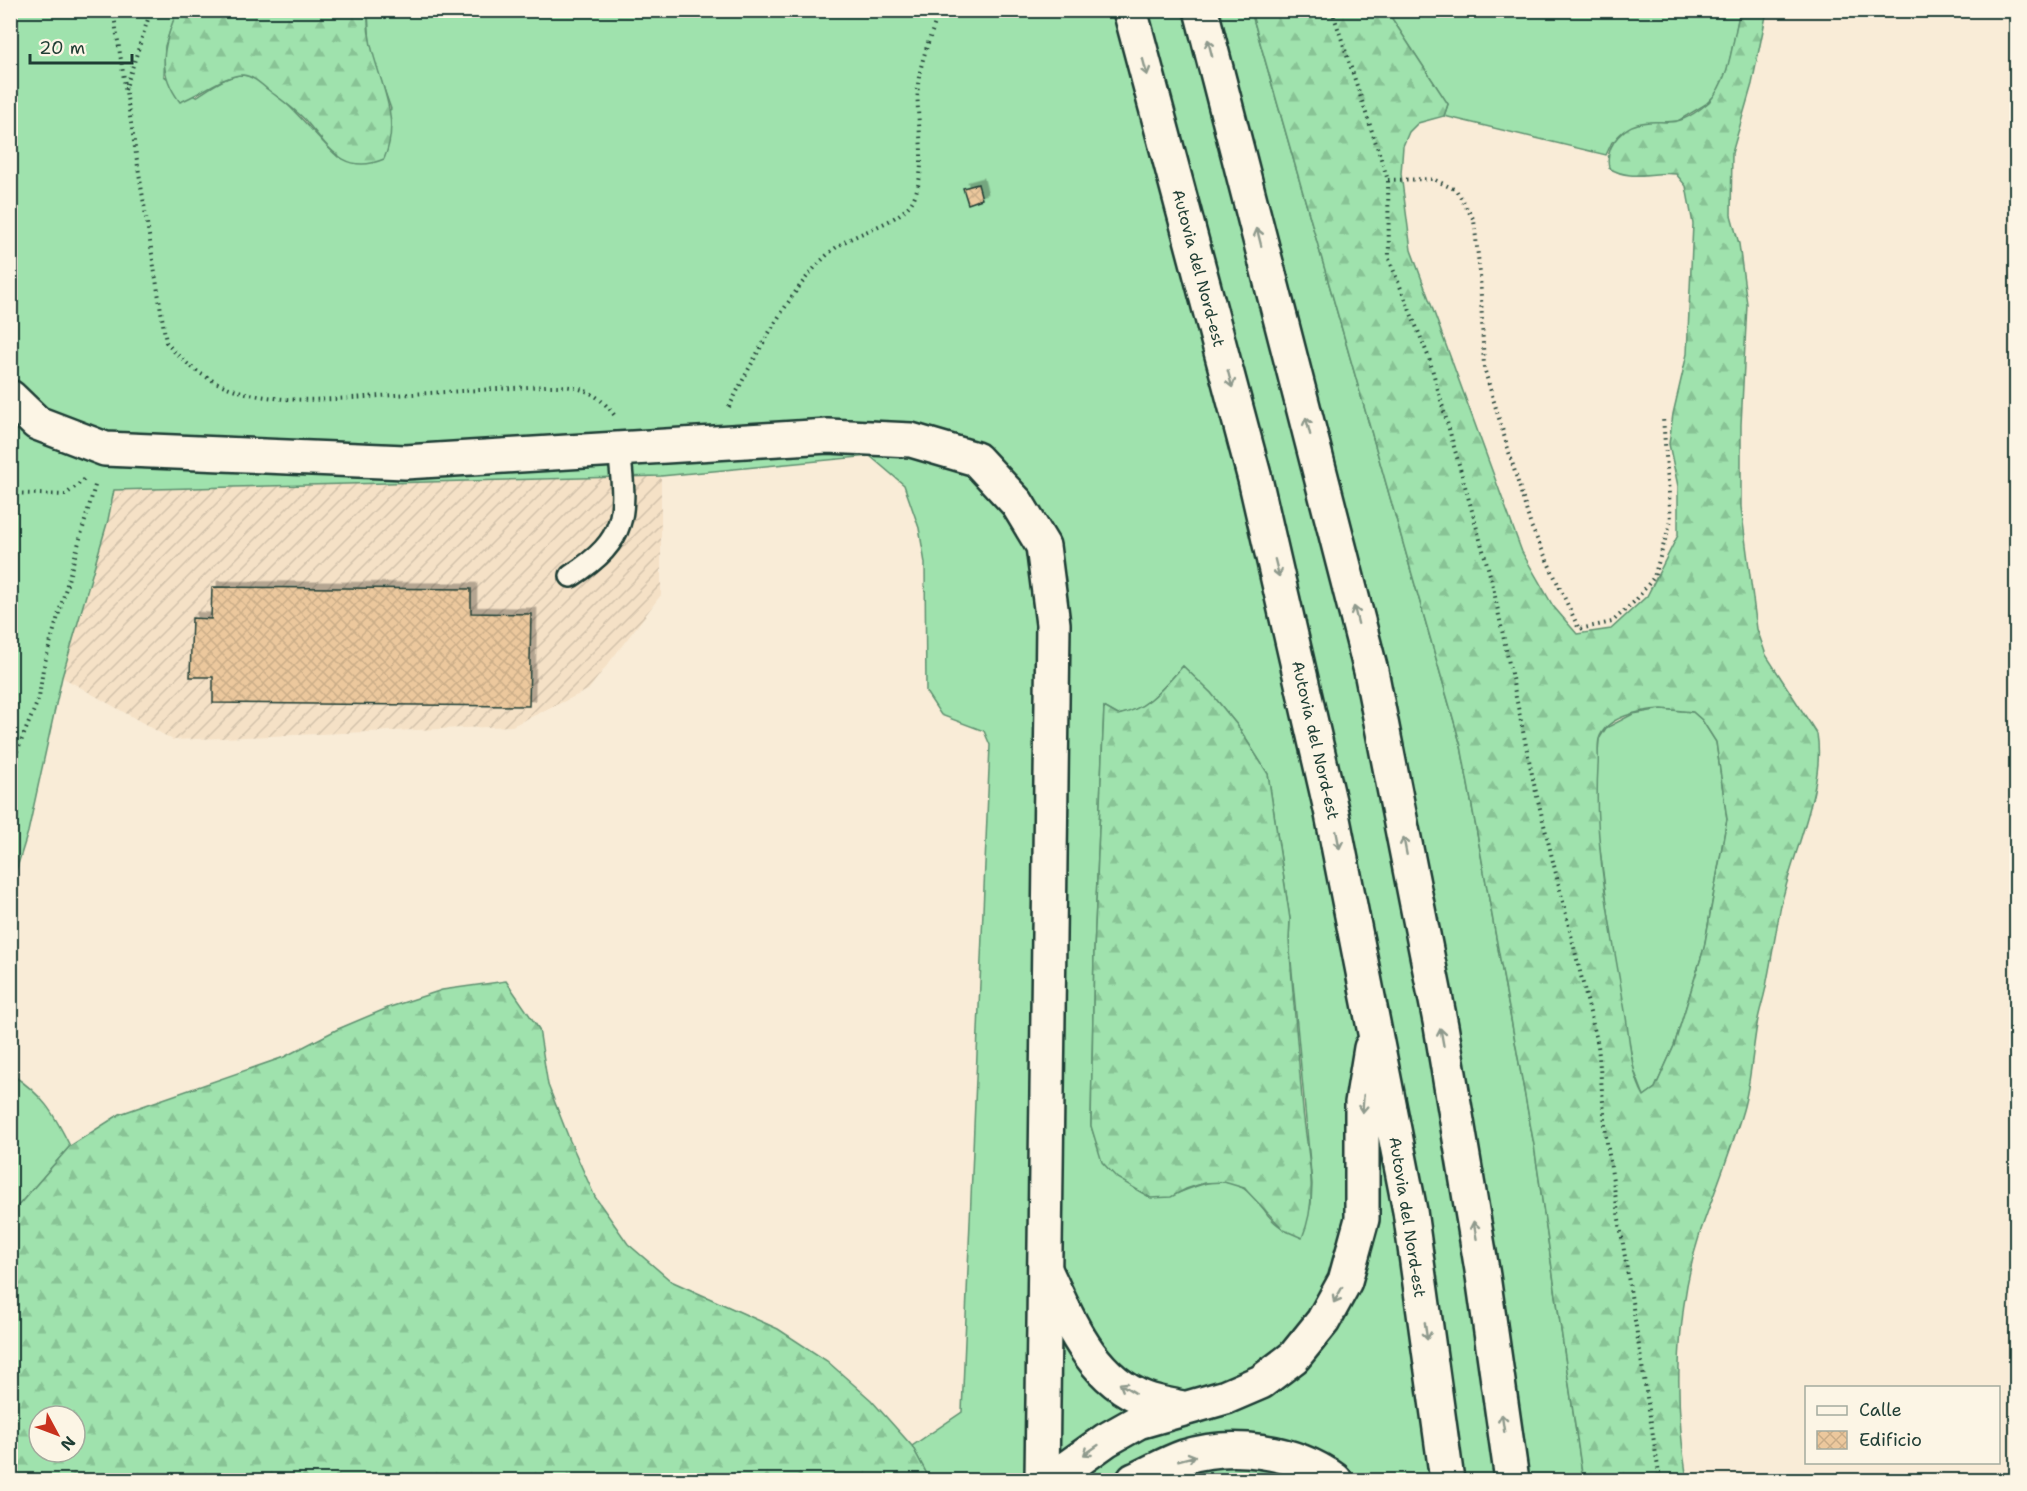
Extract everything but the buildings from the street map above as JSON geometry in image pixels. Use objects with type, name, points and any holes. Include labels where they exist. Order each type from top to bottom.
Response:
[{"type":"main road","name":"Autovia del Nord-est","points":[[1130,10],[1258,490],[1332,814],[1410,1211],[1447,1480]]},
{"type":"main road","points":[[1201,10],[1371,671],[1441,1026],[1483,1276],[1512,1480]]},
{"type":"main road","points":[[10,397],[37,423],[103,458],[405,462],[828,436],[911,440],[976,459],[1017,503],[1043,546],[1053,624],[1046,1272],[1041,1480]]},
{"type":"main road","points":[[1050,1480],[1106,1440],[1138,1422],[1226,1397],[1261,1382],[1294,1357],[1323,1321],[1345,1281],[1362,1220],[1362,1104],[1374,1025]]},
{"type":"main road","points":[[1046,1272],[1073,1329],[1099,1368],[1123,1387],[1145,1399],[1182,1408]]},
{"type":"main road","points":[[1134,1480],[1184,1457],[1224,1450],[1260,1451],[1296,1460],[1335,1480]]},
{"type":"lane","points":[[571,576],[597,559],[616,536],[625,503],[619,448]]},
{"type":"path","points":[[113,10],[166,342],[176,354],[201,375],[244,393],[289,401],[578,386],[593,392],[614,415],[622,430],[619,448]]},
{"type":"path","points":[[125,91],[151,10]]},
{"type":"path","points":[[710,442],[790,301],[817,262],[842,243],[887,222],[913,201],[920,176],[918,84],[939,10]]},
{"type":"path","points":[[1332,10],[1388,180],[1389,258],[1429,357],[1492,582],[1534,784],[1598,1045],[1606,1136],[1660,1480]]},
{"type":"path","points":[[1388,180],[1433,179],[1456,190],[1474,220],[1480,274],[1484,368],[1531,525],[1579,629],[1594,628],[1612,622],[1636,600],[1654,577],[1671,520],[1664,418]]},
{"type":"path","points":[[10,493],[65,495],[103,458]]},
{"type":"path","points":[[10,768],[39,698],[43,669],[103,458]]},
{"type":"shaded area","points":[[661,476],[661,595],[588,690],[512,726],[173,740],[62,677],[108,521],[114,490]]},
{"type":"green space","points":[[11,11],[177,11],[165,46],[164,76],[196,97],[230,77],[242,75],[253,78],[266,86],[293,110],[338,157],[391,109],[370,49],[368,11],[1251,11],[1461,746],[1534,1145],[1583,1480],[930,1480],[912,1446],[962,1412],[990,745],[984,731],[941,715],[926,692],[925,563],[919,528],[904,485],[870,456],[661,476],[114,490],[108,520],[62,677],[28,832],[11,887]],"holes":[[[1183,666],[1211,693],[1237,725],[1268,774],[1290,919],[1289,940],[1312,1184],[1311,1204],[1302,1237],[1275,1223],[1254,1197],[1243,1188],[1225,1182],[1209,1183],[1166,1196],[1151,1196],[1135,1189],[1118,1172],[1102,1150],[1091,1125],[1094,952],[1104,707],[1118,715],[1138,708],[1154,696]]]},
{"type":"green space","points":[[177,11],[368,11],[368,31],[391,122],[390,140],[384,159],[359,164],[348,162],[322,141],[297,112],[259,82],[243,75],[228,78],[180,102],[167,79],[164,58],[168,35]]},
{"type":"green space","points":[[1251,11],[1387,11],[1448,104],[1444,116],[1418,123],[1409,132],[1403,146],[1401,174],[1411,250],[1522,552],[1553,606],[1577,634],[1611,629],[1647,596],[1678,535],[1678,486],[1669,444],[1673,414],[1687,354],[1693,224],[1686,186],[1676,174],[1634,175],[1617,172],[1609,168],[1610,151],[1618,136],[1632,126],[1640,123],[1681,120],[1709,102],[1726,71],[1740,11],[1767,11],[1752,84],[1732,153],[1731,215],[1739,244],[1747,304],[1741,425],[1741,507],[1757,629],[1766,655],[1817,734],[1817,775],[1781,905],[1758,1019],[1746,1099],[1701,1230],[1686,1291],[1679,1355],[1679,1387],[1687,1480],[1583,1480],[1534,1145],[1461,746]],"holes":[[[1662,709],[1693,712],[1702,720],[1716,742],[1727,819],[1704,948],[1674,1046],[1655,1088],[1644,1096],[1633,1066],[1609,920],[1598,827],[1598,742],[1609,725],[1626,716]]]},
{"type":"green space","points":[[1387,11],[1740,11],[1728,69],[1716,94],[1706,104],[1678,121],[1664,122],[1612,142],[1606,155],[1444,116],[1448,104]]},
{"type":"green space","points":[[1183,666],[1211,693],[1237,725],[1268,774],[1290,919],[1289,940],[1294,1003],[1311,1174],[1310,1206],[1302,1238],[1284,1230],[1244,1188],[1224,1182],[1204,1183],[1171,1197],[1151,1198],[1117,1178],[1102,1162],[1091,1126],[1094,952],[1104,707],[1118,715],[1138,708],[1169,682]]},
{"type":"green space","points":[[1662,709],[1693,712],[1702,720],[1716,742],[1727,819],[1704,948],[1674,1046],[1655,1088],[1644,1096],[1634,1070],[1614,959],[1597,826],[1596,784],[1599,739],[1606,728],[1633,714]]},
{"type":"green space","points":[[506,981],[539,1029],[548,1085],[595,1197],[628,1244],[671,1281],[778,1329],[827,1361],[871,1400],[912,1446],[930,1480],[11,1480],[11,1214],[70,1146],[120,1114],[284,1057],[338,1029],[390,1007],[442,990]]},
{"type":"green space","points":[[11,1074],[31,1089],[46,1105],[70,1146],[11,1214]]}]
